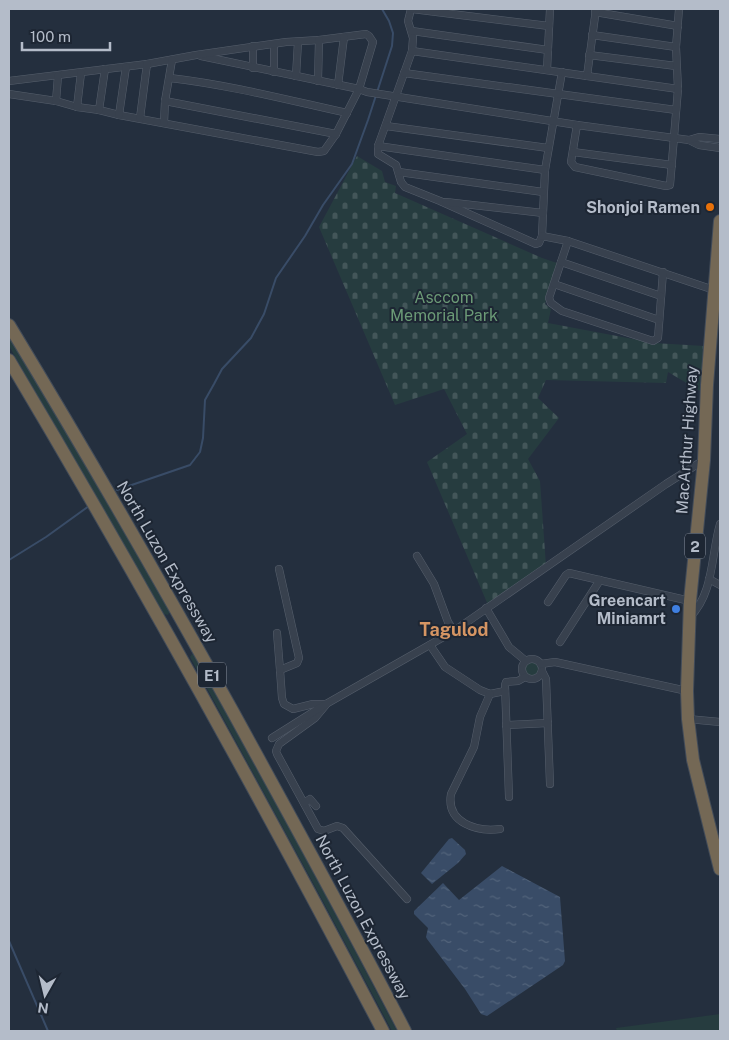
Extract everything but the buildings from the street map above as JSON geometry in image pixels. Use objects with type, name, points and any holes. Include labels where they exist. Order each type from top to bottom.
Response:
[{"type":"highway","name":"MacArthur Highway","points":[[720,221],[707,385],[704,460],[690,601],[687,691],[693,760],[720,869]]},
{"type":"highway","name":"North Luzon Expressway","points":[[9,325],[67,421],[197,646],[405,1031]]},
{"type":"highway","name":"E1","points":[[9,360],[164,627],[287,849],[383,1031]]},
{"type":"street","points":[[549,26],[412,9],[408,21],[412,30],[412,52],[378,146],[378,154],[393,163],[405,187],[532,243],[539,243],[542,236],[545,170],[562,72]]},
{"type":"street","points":[[547,70],[550,9]]},
{"type":"street","points":[[577,125],[571,162],[575,167],[666,186],[670,185],[678,89],[676,47],[679,9]]},
{"type":"street","points":[[586,76],[595,11],[678,26]]},
{"type":"street","points":[[412,30],[548,50]]},
{"type":"street","points":[[9,80],[105,70],[253,46],[366,34],[373,42],[359,89],[336,134],[324,151],[318,152],[77,107],[56,101],[9,94]]},
{"type":"street","points":[[592,35],[676,47]]},
{"type":"street","points":[[338,84],[344,37]]},
{"type":"street","points":[[318,81],[319,40]]},
{"type":"street","points":[[296,76],[298,42]]},
{"type":"street","points":[[274,45],[274,72]]},
{"type":"street","points":[[253,46],[253,68]]},
{"type":"street","points":[[412,52],[678,89]]},
{"type":"street","points":[[196,55],[383,95],[689,140],[699,145],[720,148]]},
{"type":"street","points":[[589,55],[676,66]]},
{"type":"street","points":[[164,123],[165,101],[172,60]]},
{"type":"street","points":[[140,118],[147,64]]},
{"type":"street","points":[[119,115],[126,67]]},
{"type":"street","points":[[99,110],[105,70]]},
{"type":"street","points":[[77,107],[81,73]]},
{"type":"street","points":[[404,73],[676,110]]},
{"type":"street","points":[[56,101],[58,76]]},
{"type":"street","points":[[170,78],[208,83],[347,113]]},
{"type":"street","points":[[165,101],[336,134]]},
{"type":"street","points":[[386,126],[548,148]]},
{"type":"street","points":[[689,140],[699,137],[720,139]]},
{"type":"street","points":[[378,146],[545,170]]},
{"type":"street","points":[[573,152],[672,165]]},
{"type":"street","points":[[399,172],[543,192]]},
{"type":"street","points":[[440,201],[543,213]]},
{"type":"street","points":[[542,236],[568,240],[714,290]]},
{"type":"street","points":[[568,240],[549,301],[562,311],[653,341],[658,338],[663,272]]},
{"type":"street","points":[[561,262],[661,296]]},
{"type":"street","points":[[554,284],[659,320]]},
{"type":"street","points":[[272,738],[326,704],[454,631],[666,484],[704,460]]},
{"type":"street","points":[[689,617],[696,611],[704,598],[720,524]]},
{"type":"street","points":[[417,556],[434,584],[448,622],[454,631]]},
{"type":"street","points":[[279,569],[299,658],[297,663],[280,670]]},
{"type":"street","points":[[548,602],[569,572],[690,601]]},
{"type":"street","points":[[709,579],[720,585]]},
{"type":"street","points":[[560,642],[600,580]]},
{"type":"street","points":[[486,608],[509,647],[526,661]]},
{"type":"street","points":[[277,633],[284,704],[294,709],[313,704],[326,704]]},
{"type":"street","points":[[430,645],[441,662],[450,671],[480,690],[490,694],[505,691]]},
{"type":"street","points":[[550,784],[546,679],[542,668],[533,659],[526,661],[522,667],[523,674],[531,680],[537,678],[542,668],[555,662],[687,691]]},
{"type":"street","points":[[509,798],[506,682],[518,681],[525,677]]},
{"type":"street","points":[[490,694],[480,716],[474,747],[451,794],[450,800],[458,819],[463,823],[482,829],[500,829]]},
{"type":"street","points":[[326,704],[325,708],[315,718],[277,747],[277,754],[318,829],[324,831],[337,826],[343,828],[407,899]]},
{"type":"street","points":[[688,719],[720,722]]},
{"type":"street","points":[[506,725],[548,723]]},
{"type":"street","points":[[304,803],[310,799],[316,806]]},
{"type":"green space","name":"Asccom Memorial Park","points":[[357,156],[382,171],[385,182],[396,186],[395,193],[557,263],[545,304],[551,309],[548,323],[654,343],[704,346],[700,391],[668,372],[666,383],[546,380],[538,398],[559,418],[528,459],[540,481],[546,566],[488,605],[427,462],[467,434],[444,389],[395,405],[319,227]]},
{"type":"green space","points":[[9,334],[170,611],[168,615],[164,614],[9,346]]},
{"type":"green space","points":[[192,654],[272,795],[397,1031],[392,1031],[190,657]]},
{"type":"green space","points":[[529,662],[535,662],[539,669],[535,676],[529,676],[525,672],[525,666]]},
{"type":"green space","points":[[720,1014],[720,1031],[617,1031],[616,1028]]},
{"type":"water","points":[[452,838],[465,850],[466,854],[432,884],[421,873],[449,839]]},
{"type":"water","points":[[502,866],[560,897],[565,961],[563,965],[487,1016],[481,1014],[465,989],[427,939],[428,928],[414,914],[414,911],[443,883],[459,900]]},
{"type":"waterway","points":[[117,490],[190,465],[200,452],[203,438],[205,400],[222,369],[251,338],[264,314],[276,278],[352,164],[392,46],[393,33],[382,9]]},
{"type":"waterway","points":[[9,560],[46,537],[89,506]]},
{"type":"waterway","points":[[9,941],[48,1031]]},
{"type":"place","name":"Shonjoi Ramen","points":[[710,207]]},
{"type":"place","name":"Greencart Miniamrt","points":[[676,609]]},
{"type":"district","name":"Tagulod","points":[[454,629]]}]
